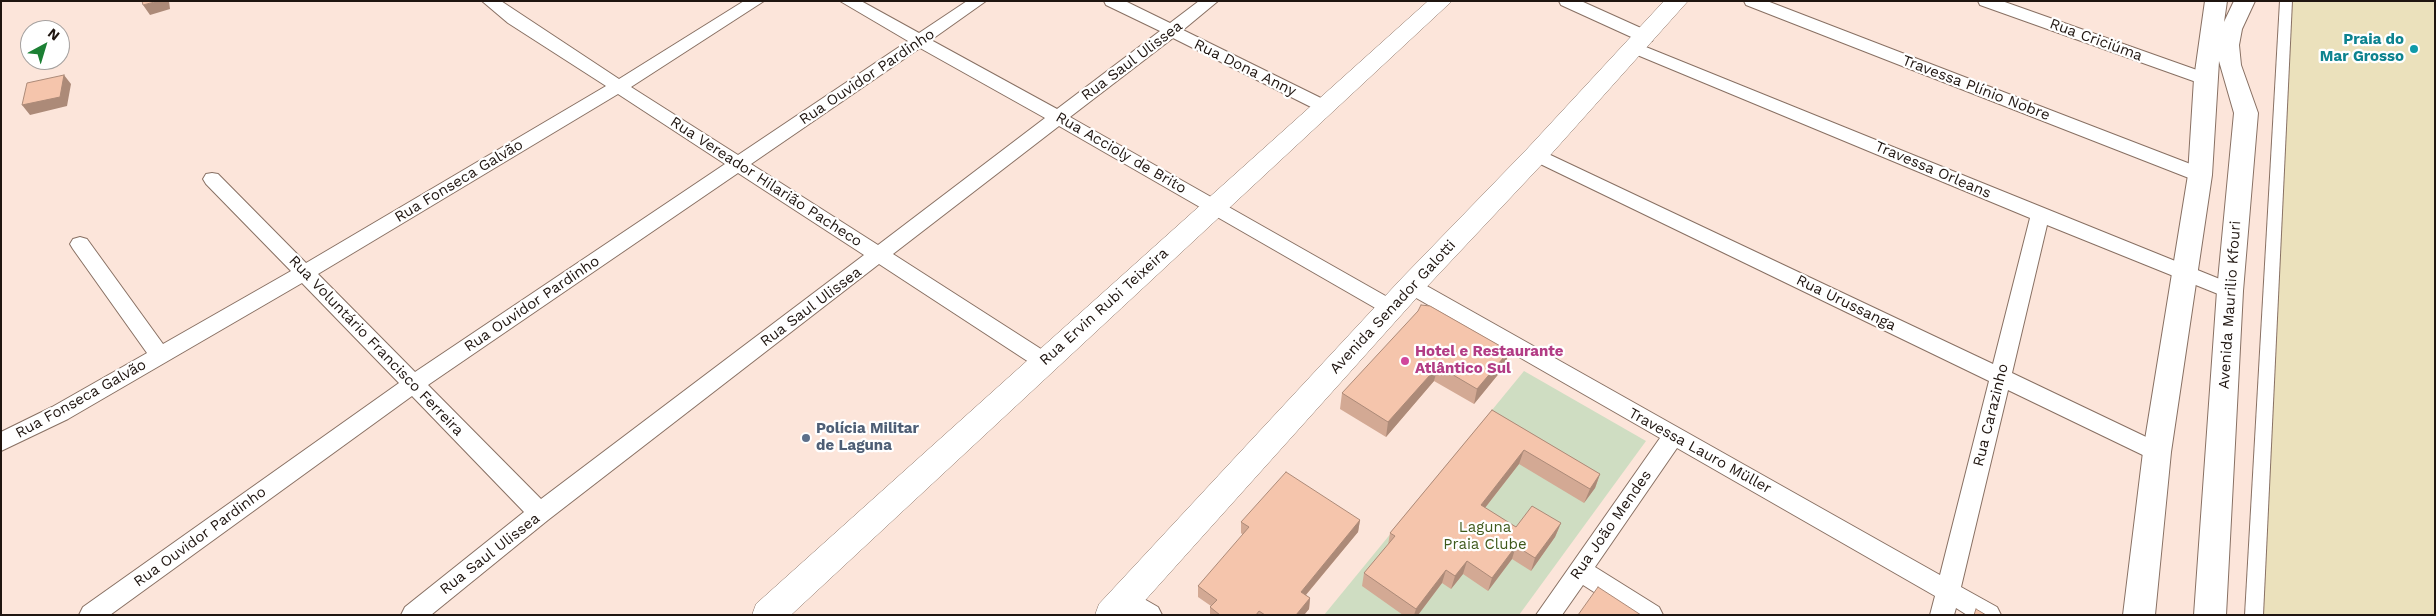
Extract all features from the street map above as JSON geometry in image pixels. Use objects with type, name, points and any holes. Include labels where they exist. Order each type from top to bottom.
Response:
[{"type":"main road","name":"Rua Ervin Rubi Teixeira","points":[[768,615],[1441,1]]},
{"type":"main road","name":"Avenida Senador Galotti","points":[[1118,607],[1411,286],[1536,155],[1595,88],[1641,42],[1677,1]]},
{"type":"street","name":"Rua Vereador Hilarião Pacheco","points":[[490,1],[618,87],[1044,362]]},
{"type":"street","name":"Rua Fonseca Galvão","points":[[1,442],[60,413],[304,273],[618,87],[756,1]]},
{"type":"street","name":"Rua Accioly de Brito","points":[[848,1],[1057,117],[1391,308]]},
{"type":"street","name":"Rua Ouvidor Pardinho","points":[[91,615],[413,384],[978,1]]},
{"type":"street","name":"Rua Dona Anny","points":[[1112,1],[1325,107]]},
{"type":"street","name":"Rua Saul Ulissea","points":[[413,615],[540,513],[1210,1]]},
{"type":"street","name":"Travessa Orleans","points":[[1567,1],[1641,42],[2040,215],[2230,291]]},
{"type":"street","name":"Travessa Plínio Nobre","points":[[1752,1],[2200,175]]},
{"type":"street","name":"Rua Criciúma","points":[[1986,1],[2205,79]]},
{"type":"street","points":[[2139,615],[2157,452],[2200,175],[2205,79],[2216,1]]},
{"type":"street","name":"Avenida Maurilio Kfouri","points":[[2210,615],[2230,291],[2246,113],[2230,65],[2228,45],[2231,29],[2245,1]]},
{"type":"street","points":[[2254,615],[2286,1]]},
{"type":"street","name":"Rua Urussanga","points":[[1536,155],[2157,452]]},
{"type":"street","name":"Rua Voluntário Francisco Ferreira","points":[[212,179],[540,513]]},
{"type":"street","name":"Rua Carazinho","points":[[1942,615],[2040,215]]},
{"type":"street","name":"Rua Fonseca Galvão","points":[[80,244],[160,356]]},
{"type":"street","name":"Travessa Lauro Müller","points":[[1411,286],[1990,615]]},
{"type":"street","name":"Rua João Mendes","points":[[1548,615],[1674,436]]},
{"type":"street","points":[[1580,570],[1651,615]]},
{"type":"street","points":[[1118,607],[1150,615]]},
{"type":"green space","name":"Laguna Praia Clube","points":[[1524,371],[1646,441],[1519,615],[1324,615]]},
{"type":"sand","points":[[2286,1],[2435,1],[2435,615],[2254,615]]},
{"type":"building","points":[[142,1],[158,1],[143,5]]},
{"type":"building","points":[[64,75],[60,97],[22,105],[27,83]]},
{"type":"building","points":[[1421,305],[1430,306],[1509,351],[1477,389],[1438,366],[1388,422],[1342,393],[1418,311]]},
{"type":"building","points":[[1492,410],[1600,474],[1590,489],[1524,450],[1481,505],[1516,527],[1532,506],[1561,523],[1535,558],[1516,546],[1492,578],[1467,561],[1455,576],[1446,570],[1416,609],[1364,573],[1395,536],[1390,533]]},
{"type":"building","points":[[1286,472],[1360,520],[1301,592],[1310,598],[1296,615],[1265,615],[1259,611],[1256,615],[1220,615],[1210,607],[1217,600],[1198,586],[1249,527],[1241,522]]},
{"type":"building","points":[[1598,587],[1641,615],[1578,615]]},
{"type":"building","points":[[1976,609],[1986,615],[1974,615]]},
{"type":"place","name":"Praia do Mar Grosso","points":[[2414,49]]},
{"type":"place","name":"Hotel e Restaurante Atlântico Sul","points":[[1405,361]]},
{"type":"place","name":"Polícia Militar de Laguna","points":[[806,438]]}]
